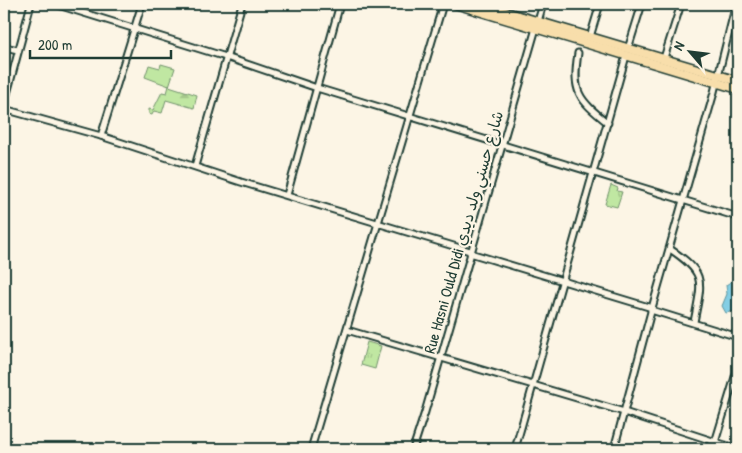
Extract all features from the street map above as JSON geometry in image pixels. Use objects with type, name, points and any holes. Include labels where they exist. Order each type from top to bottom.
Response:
[{"type":"highway","points":[[455,4],[590,37],[627,52],[664,58],[717,78],[738,89]]},
{"type":"highway","points":[[479,4],[537,25],[627,52],[717,78],[738,81]]},
{"type":"street","points":[[4,105],[31,4]]},
{"type":"street","points":[[55,4],[226,56],[317,88],[738,217]]},
{"type":"street","points":[[101,136],[142,4]]},
{"type":"street","points":[[195,166],[242,4]]},
{"type":"street","points":[[287,195],[340,4]]},
{"type":"street","points":[[311,449],[380,223],[409,116],[443,4]]},
{"type":"street","name":"Rue Hasni Ould Didi شارع حسني ولد ديدي","points":[[413,449],[543,4]]},
{"type":"street","points":[[590,37],[600,4]]},
{"type":"street","points":[[515,449],[642,4]]},
{"type":"street","points":[[664,58],[681,4]]},
{"type":"street","points":[[614,449],[651,309],[684,200],[736,4]]},
{"type":"street","points":[[4,47],[18,50]]},
{"type":"street","points":[[578,53],[574,77],[578,92],[586,105],[608,123]]},
{"type":"street","points":[[4,109],[101,136],[241,182],[563,280],[738,337]]},
{"type":"street","points":[[670,249],[690,262],[700,277],[694,322]]},
{"type":"street","points":[[347,330],[624,412],[737,449]]},
{"type":"street","points":[[712,449],[738,367]]},
{"type":"green space","points":[[161,64],[175,68],[169,86],[145,77],[149,65],[160,68]]},
{"type":"green space","points":[[169,86],[197,95],[194,108],[166,100],[162,113],[154,111],[152,115],[149,114],[149,109],[153,110],[162,92],[167,93]]},
{"type":"green space","points":[[611,185],[618,188],[617,191],[622,192],[617,207],[605,204]]},
{"type":"green space","points":[[367,342],[381,346],[375,369],[361,365]]},
{"type":"water","points":[[732,281],[738,284],[738,310],[726,313],[722,306],[727,294],[726,285]]}]
